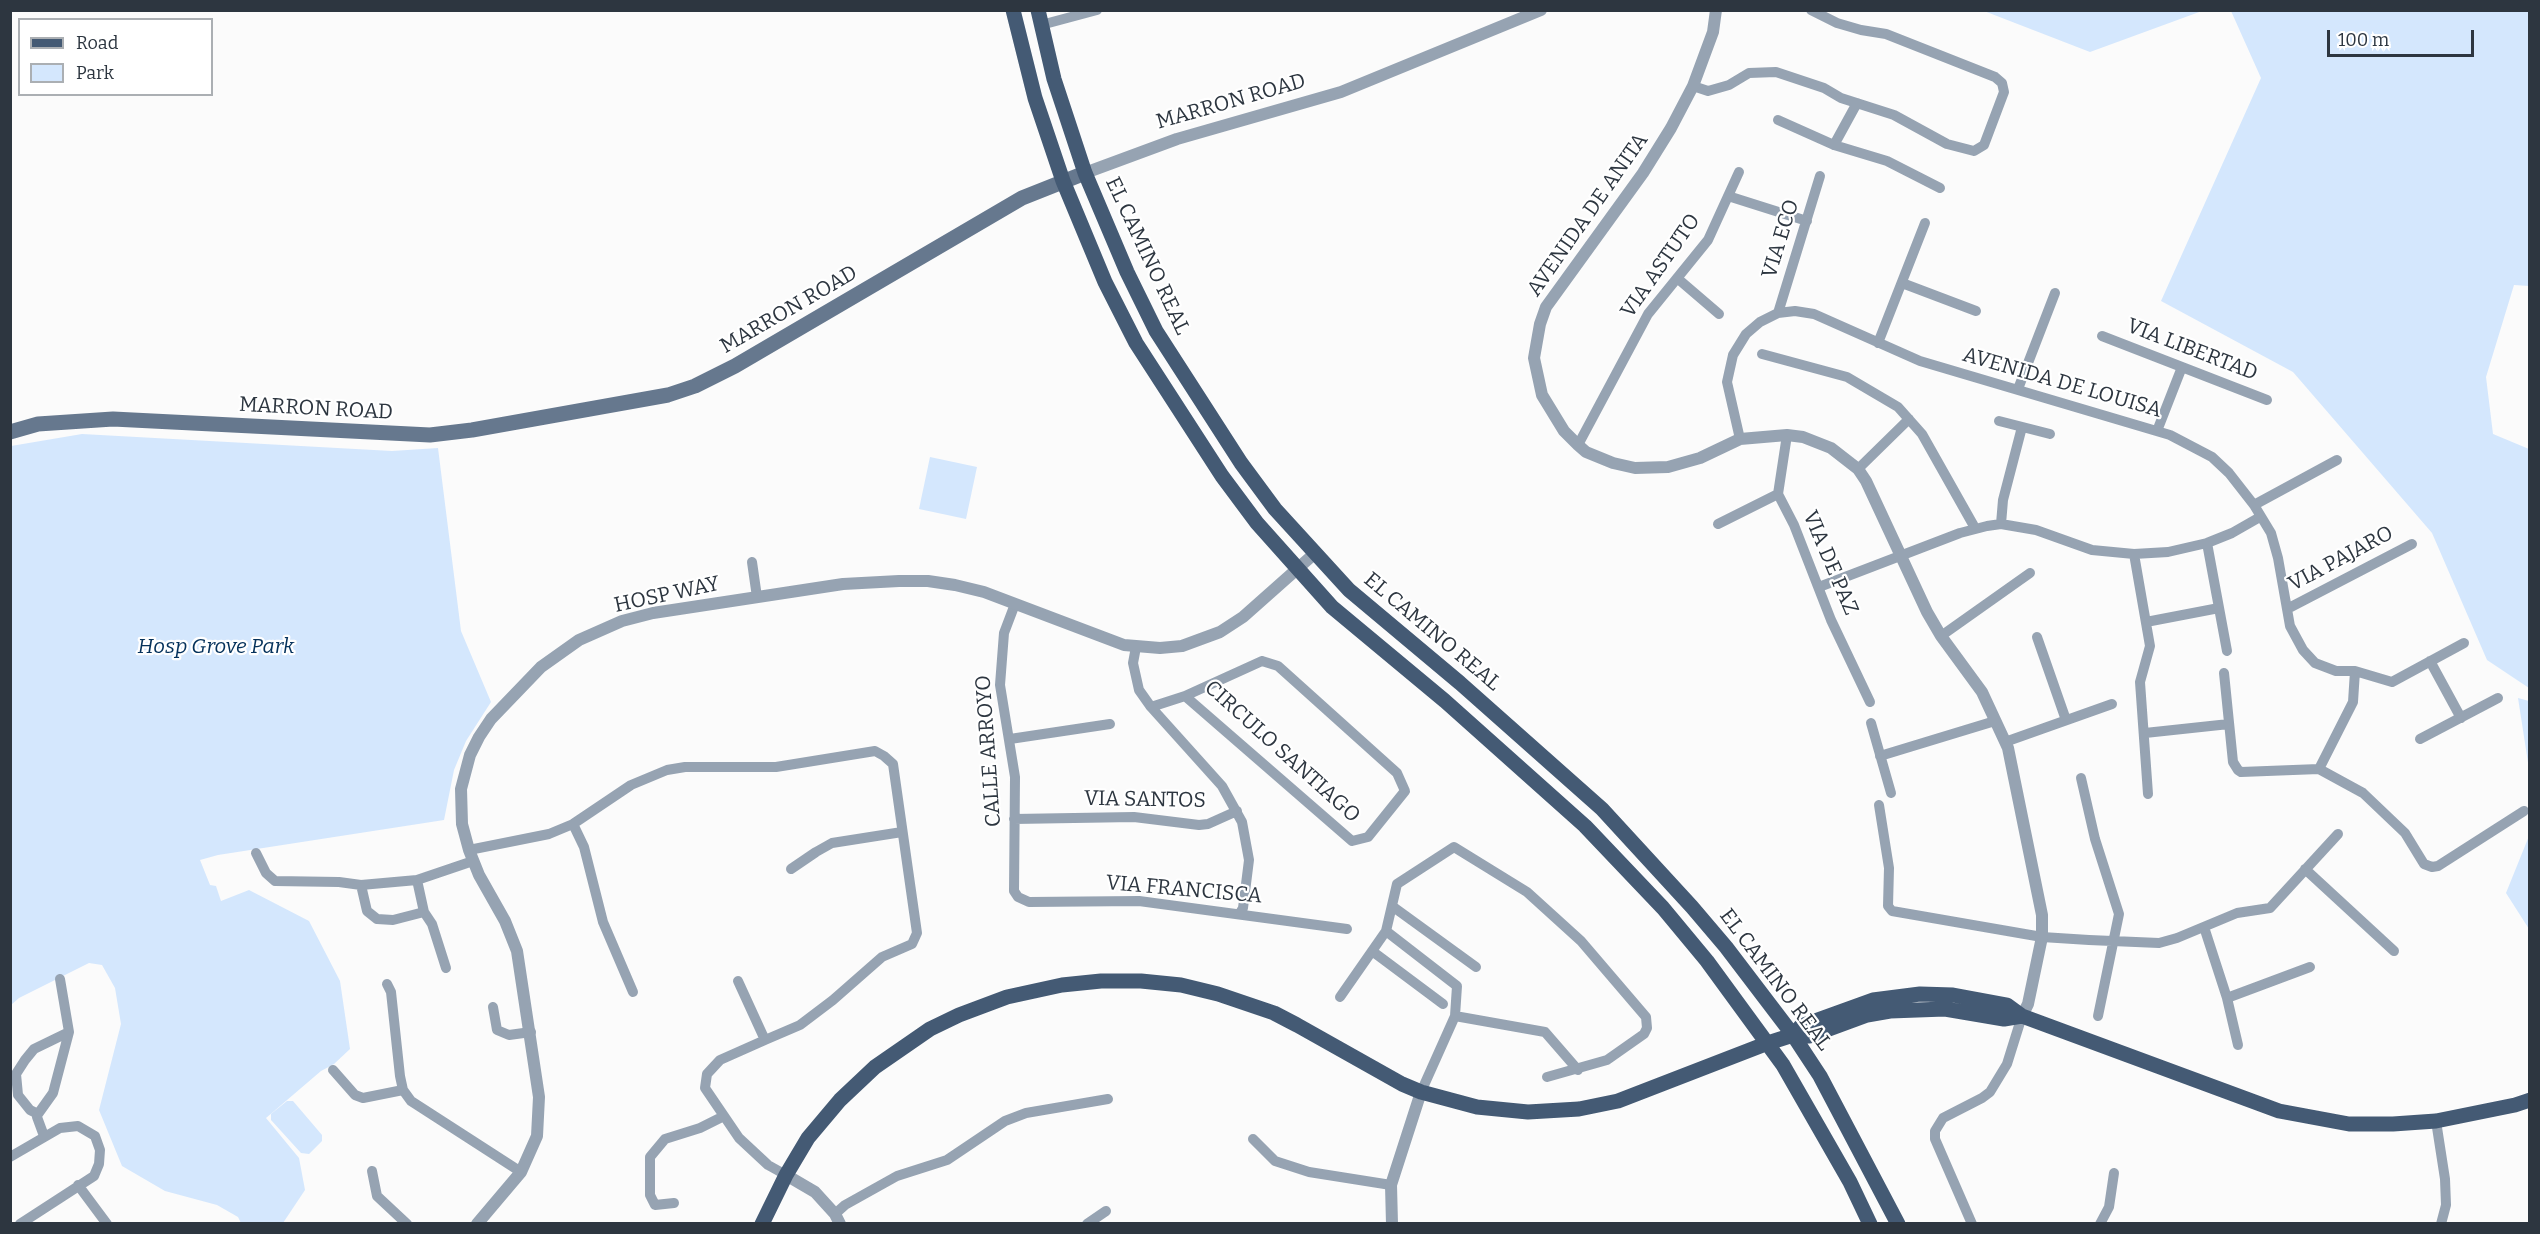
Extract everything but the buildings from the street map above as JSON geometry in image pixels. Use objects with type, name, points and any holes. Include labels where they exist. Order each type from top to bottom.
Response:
[{"type":"main road","name":"EL CAMINO REAL","points":[[1013,10],[1035,98],[1063,181],[1106,282],[1136,343],[1222,476],[1296,570],[1332,607],[1445,701],[1585,826],[1670,916],[1707,961],[1783,1065],[1813,1116],[1870,1224]]},
{"type":"main road","name":"EL CAMINO REAL","points":[[1039,18],[1054,79],[1085,173],[1127,272],[1156,331],[1241,463],[1275,509],[1348,590],[1460,683],[1602,809],[1699,915],[1793,1035],[1820,1076],[1899,1224]]},
{"type":"main road","name":"MARRON ROAD","points":[[10,432],[38,424],[113,419],[430,435],[472,430],[668,395],[695,386],[735,366],[1022,198],[1085,173]]},
{"type":"main road","points":[[762,1224],[786,1175],[808,1138],[860,1080],[909,1042],[930,1029],[986,1004],[1029,991],[1082,982],[1121,980],[1161,983],[1200,989],[1228,997],[1274,1013],[1297,1024],[1402,1084],[1421,1092],[1454,1102],[1500,1110],[1556,1112],[1618,1101],[1793,1035],[1801,1026],[1851,1007],[1890,996],[1953,995],[2007,1005],[2022,1016],[2279,1111],[2349,1124],[2436,1121],[2516,1105],[2529,1100]]},
{"type":"street","points":[[1039,18],[1097,10]]},
{"type":"street","name":"MARRON ROAD","points":[[1085,173],[1177,139],[1341,92],[1541,10]]},
{"type":"street","name":"AVENIDA DE ANITA","points":[[1716,10],[1713,32],[1693,86],[1671,128],[1643,172],[1553,296],[1540,324],[1534,358],[1542,395],[1564,431],[1578,445],[1586,452],[1613,463],[1635,468],[1668,467],[1700,458],[1740,440],[1787,435],[1803,437],[1831,448],[1858,470],[1866,481],[1902,555],[1927,612],[1941,636],[1982,692],[2008,748],[2042,915],[2042,937],[2028,1004],[2022,1016]]},
{"type":"street","points":[[1693,86],[1708,91],[1729,85],[1749,73],[1776,72],[1824,88],[1841,98],[1894,115],[1947,144],[1974,151],[1984,145],[2004,92],[2002,83],[1995,78],[1886,34],[1837,23],[1811,10]]},
{"type":"street","points":[[1834,145],[1857,103]]},
{"type":"street","points":[[1778,120],[1834,145],[1887,161],[1940,188]]},
{"type":"street","name":"VIA ASTUTO","points":[[1578,445],[1648,314],[1708,240],[1739,172]]},
{"type":"street","name":"VIA ECO","points":[[1778,313],[1820,176]]},
{"type":"street","points":[[1728,196],[1807,221]]},
{"type":"street","points":[[1878,343],[1925,223]]},
{"type":"street","points":[[1677,278],[1719,314]]},
{"type":"street","points":[[1902,283],[1976,311]]},
{"type":"street","points":[[2018,389],[2055,293]]},
{"type":"street","name":"AVENIDA DE LOUISA","points":[[1778,313],[1795,311],[1814,314],[1878,343],[1942,368],[2157,431],[2180,439],[2212,457],[2229,473],[2271,533],[2278,558],[2290,626],[2303,650],[2315,663],[2336,671],[2345,673],[2355,671],[2392,682],[2464,643]]},
{"type":"street","points":[[1740,440],[1727,382],[1732,355],[1754,326],[1778,313]]},
{"type":"street","name":"VIA LIBERTAD","points":[[2103,336],[2267,400]]},
{"type":"street","points":[[1762,354],[1847,377],[1898,407],[1922,434],[1975,528]]},
{"type":"street","points":[[2157,431],[2182,367]]},
{"type":"street","points":[[1858,470],[1909,419]]},
{"type":"street","points":[[1999,421],[2050,434]]},
{"type":"street","points":[[2001,525],[2004,500],[2022,428]]},
{"type":"street","name":"VIA DE PAZ","points":[[1787,435],[1778,494],[1794,525],[1831,620],[1870,702]]},
{"type":"street","points":[[2254,506],[2337,460]]},
{"type":"street","points":[[1718,524],[1778,494]]},
{"type":"street","points":[[1819,586],[1975,528],[2001,525],[2037,530],[2092,550],[2134,554],[2169,552],[2207,543],[2232,533],[2260,517]]},
{"type":"street","points":[[2207,543],[2227,651]]},
{"type":"street","name":"VIA PAJARO","points":[[2287,609],[2412,544]]},
{"type":"street","name":"HOSP WAY","points":[[477,1224],[521,1172],[537,1136],[539,1097],[517,951],[505,921],[471,856],[462,824],[461,789],[470,755],[491,719],[541,667],[579,640],[622,621],[653,613],[843,584],[928,581],[984,592],[1124,645],[1160,648],[1182,646],[1221,632],[1243,616],[1314,554]]},
{"type":"street","points":[[2134,554],[2150,646],[2140,682],[2148,794]]},
{"type":"street","points":[[752,562],[757,597]]},
{"type":"street","points":[[1941,636],[2030,573]]},
{"type":"street","name":"CALLE ARROYO","points":[[1015,604],[1004,633],[1000,685],[1015,777],[1014,891],[1018,897]]},
{"type":"street","points":[[2146,622],[2219,608]]},
{"type":"street","points":[[2037,637],[2066,720]]},
{"type":"street","points":[[1136,647],[1133,663],[1139,690],[1150,707],[1222,786],[1242,822],[1249,860],[1244,908],[1240,913]]},
{"type":"street","name":"CIRCULO SANTIAGO","points":[[1262,661],[1278,666],[1397,773],[1405,791],[1368,837],[1352,841],[1185,696],[1252,664],[1262,661]]},
{"type":"street","points":[[2430,661],[2461,718]]},
{"type":"street","points":[[2319,769],[2353,702],[2355,671]]},
{"type":"street","points":[[2224,673],[2233,762],[2241,772],[2319,769],[2363,793],[2405,833],[2424,864],[2432,867],[2438,866],[2524,811]]},
{"type":"street","points":[[1150,707],[1185,696]]},
{"type":"street","points":[[2420,739],[2498,698]]},
{"type":"street","points":[[2005,742],[2112,704]]},
{"type":"street","points":[[1880,756],[1995,721]]},
{"type":"street","points":[[1871,723],[1891,792]]},
{"type":"street","points":[[1010,739],[1110,724]]},
{"type":"street","points":[[2145,733],[2229,724]]},
{"type":"street","points":[[256,853],[266,873],[275,881],[339,882],[361,885],[417,880],[471,856],[539,838],[573,824],[631,785],[667,770],[685,767],[776,767],[875,752],[893,764],[916,933],[912,944],[882,957],[801,1025],[720,1060],[707,1074],[705,1088],[746,1145],[768,1165],[815,1192],[837,1219],[845,1205],[897,1176],[946,1160],[1005,1121],[1026,1113],[1108,1099]]},
{"type":"street","points":[[2081,778],[2095,838],[2119,914],[2098,1016]]},
{"type":"street","points":[[1879,805],[1889,868],[1888,906],[1894,912],[2042,937],[2159,943],[2237,913],[2270,908],[2338,834]]},
{"type":"street","name":"VIA SANTOS","points":[[1014,819],[1134,817],[1199,825],[1208,824],[1237,811]]},
{"type":"street","points":[[573,824],[584,847],[603,922],[633,992]]},
{"type":"street","points":[[791,869],[832,843],[902,832]]},
{"type":"street","points":[[1340,997],[1386,931],[1396,884],[1455,847],[1527,892],[1581,941],[1646,1017],[1647,1028],[1644,1034],[1606,1060],[1578,1070],[1547,1077]]},
{"type":"street","points":[[2305,869],[2394,951]]},
{"type":"street","points":[[417,880],[424,912],[432,924],[446,968]]},
{"type":"street","points":[[361,885],[367,911],[377,919],[393,920],[424,912]]},
{"type":"street","name":"VIA FRANCISCA","points":[[1018,897],[1029,902],[1139,901],[1347,929]]},
{"type":"street","points":[[1392,906],[1476,967]]},
{"type":"street","points":[[2204,927],[2227,998],[2238,1045]]},
{"type":"street","points":[[1386,931],[1457,986],[1455,1016],[1421,1092],[1391,1185],[1392,1224]]},
{"type":"street","points":[[1372,951],[1443,1004]]},
{"type":"street","points":[[2227,998],[2310,967]]},
{"type":"street","points":[[44,1136],[37,1117],[53,1093],[69,1032],[60,979]]},
{"type":"street","points":[[738,981],[765,1040]]},
{"type":"street","points":[[387,984],[391,992],[403,1090],[411,1101],[521,1172]]},
{"type":"street","points":[[493,1007],[496,1030],[510,1035],[531,1032]]},
{"type":"street","points":[[1455,1016],[1545,1032],[1578,1070]]},
{"type":"street","points":[[1972,1224],[1937,1142],[1935,1131],[1943,1118],[1990,1092],[2007,1064],[2022,1016]]},
{"type":"street","points":[[38,1114],[30,1110],[18,1095],[16,1074],[34,1049],[69,1032]]},
{"type":"street","points":[[333,1070],[355,1095],[363,1098],[403,1090]]},
{"type":"street","points":[[674,1203],[655,1205],[650,1195],[650,1157],[664,1139],[700,1128],[724,1116]]},
{"type":"street","points":[[2436,1121],[2445,1179],[2446,1205],[2441,1224]]},
{"type":"street","points":[[10,1157],[60,1128],[78,1126],[94,1136],[100,1150],[99,1164],[94,1176],[20,1224]]},
{"type":"street","points":[[1253,1139],[1275,1161],[1287,1165],[1309,1172],[1391,1185]]},
{"type":"street","points":[[372,1171],[377,1196],[406,1224]]},
{"type":"street","points":[[2100,1224],[2109,1207],[2114,1173]]},
{"type":"street","points":[[78,1185],[107,1224]]},
{"type":"street","points":[[1088,1224],[1106,1211]]},
{"type":"green space","points":[[2202,10],[2090,52],[1984,11]]},
{"type":"green space","points":[[2231,11],[2529,11],[2529,286],[2514,285],[2486,377],[2493,434],[2529,449],[2529,688],[2487,660],[2432,533],[2293,372],[2161,301],[2261,78]]},
{"type":"green space","name":"Hosp Grove Park","points":[[82,434],[392,451],[438,448],[461,631],[491,702],[466,741],[454,770],[444,820],[218,855],[200,860],[210,885],[216,886],[221,901],[249,890],[309,921],[340,981],[350,1049],[266,1118],[299,1158],[305,1190],[283,1223],[241,1223],[238,1217],[217,1205],[165,1191],[122,1166],[99,1110],[121,1024],[115,988],[102,965],[89,963],[19,998],[11,1005],[11,446]]},
{"type":"green space","points":[[930,457],[977,467],[966,519],[919,509]]},
{"type":"green space","points":[[2518,698],[2529,701],[2529,769]]},
{"type":"green space","points":[[2529,836],[2530,929],[2506,893]]},
{"type":"green space","points":[[287,1101],[293,1101],[322,1135],[322,1141],[309,1154],[301,1153],[271,1120],[271,1114]]}]
